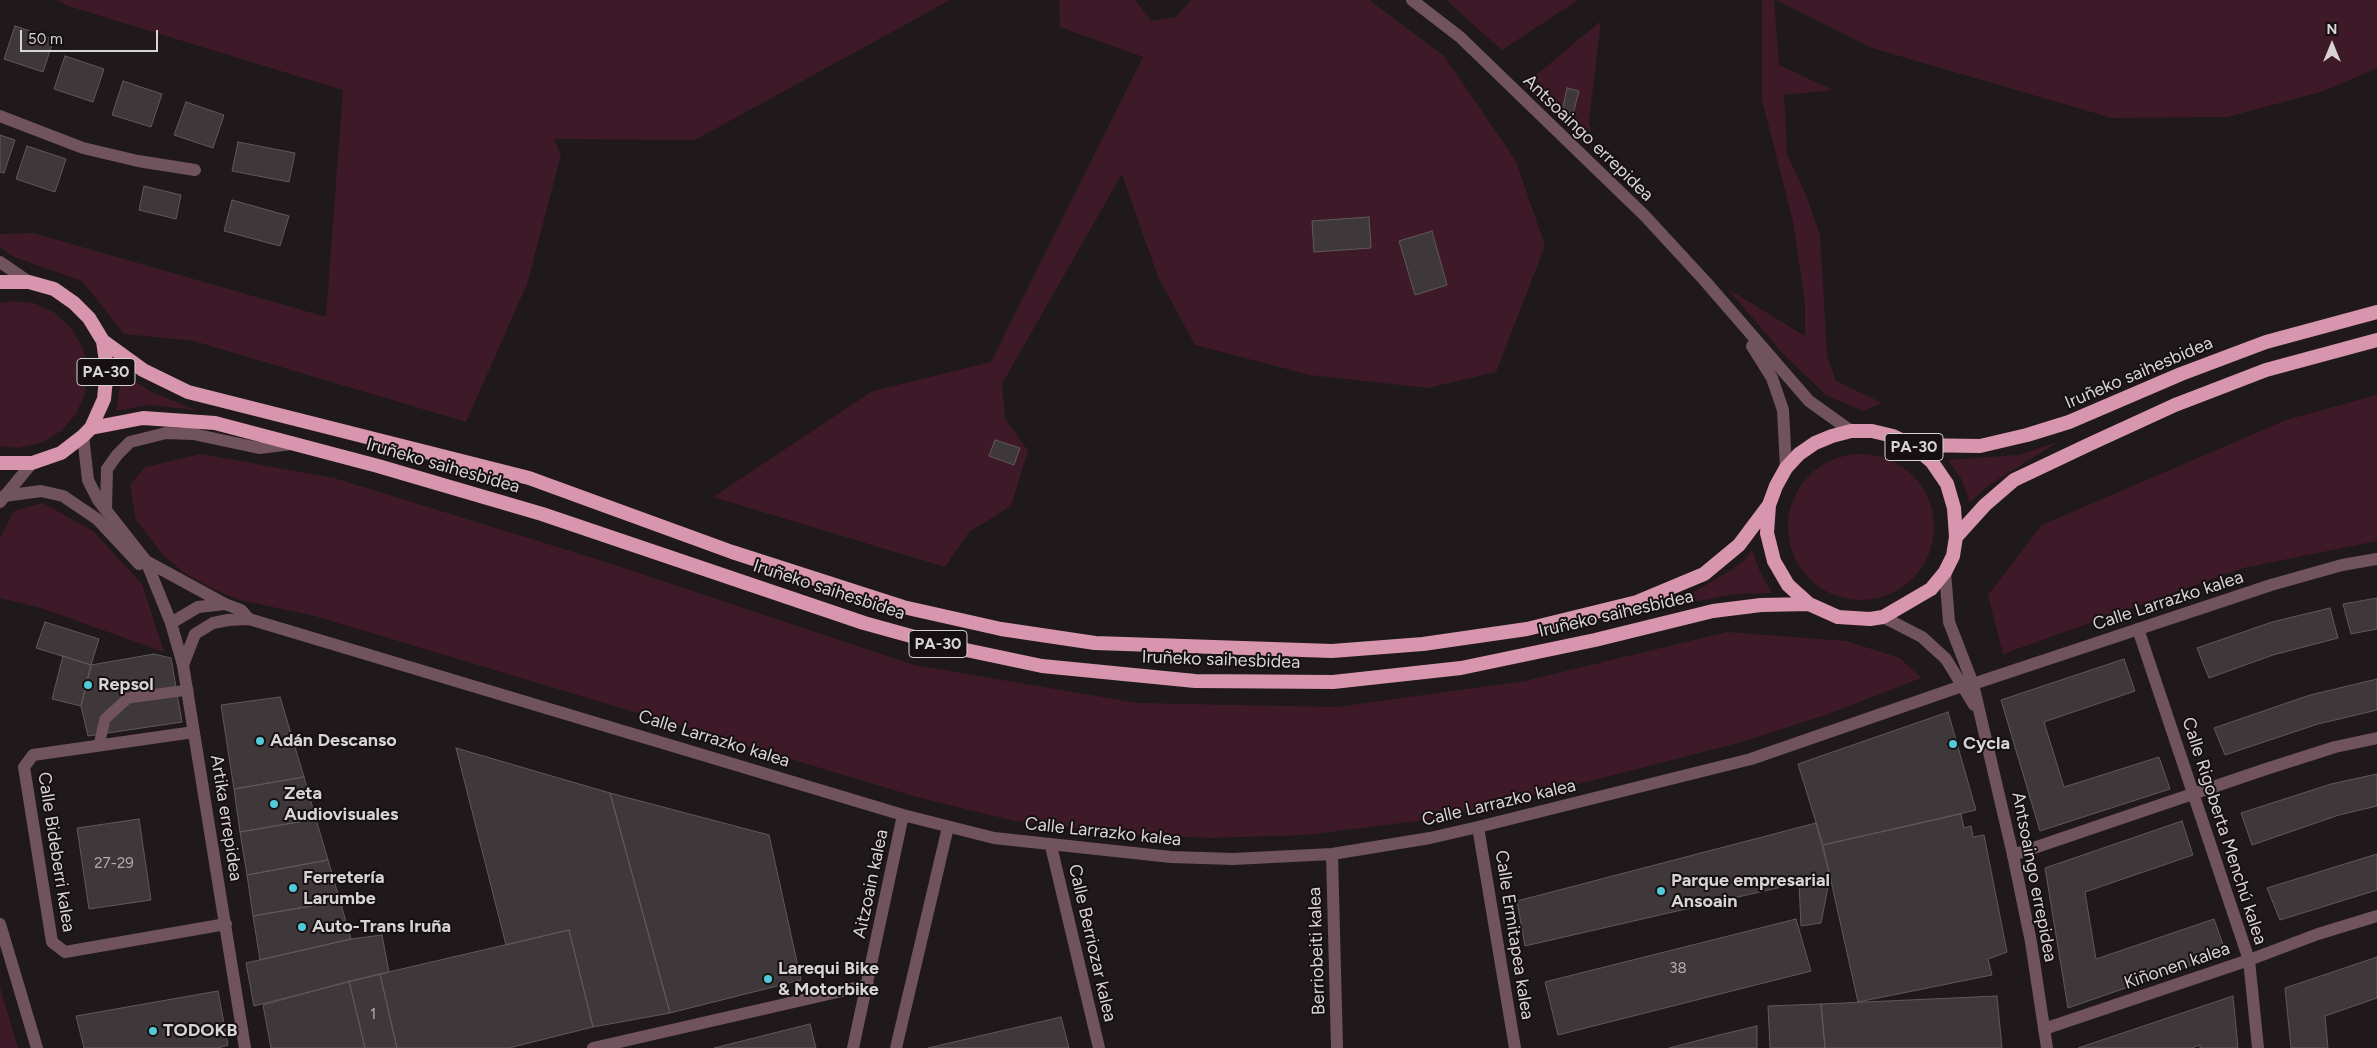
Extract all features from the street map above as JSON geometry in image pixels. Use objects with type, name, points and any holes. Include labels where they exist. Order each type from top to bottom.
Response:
[{"type":"highway","name":"PA-30","points":[[0,282],[29,282],[54,289],[74,303],[89,318],[103,341],[107,369],[104,398],[87,432],[61,453],[32,463],[0,463]]},
{"type":"highway","name":"Iruñeko saihesbidea","points":[[1912,445],[1980,446],[2027,435],[2069,422],[2181,374],[2266,342],[2377,312]]},
{"type":"highway","name":"PA-30","points":[[1956,537],[1985,504],[2014,480],[2090,444],[2176,405],[2266,370],[2377,340]]},
{"type":"highway","name":"Iruñeko saihesbidea","points":[[103,341],[143,370],[188,392],[528,478],[732,552],[903,607],[1001,629],[1095,644],[1332,651],[1423,644],[1527,629],[1637,602],[1704,574],[1739,545],[1769,505]]},
{"type":"highway","name":"Iruñeko saihesbidea","points":[[87,432],[143,418],[206,423],[293,444],[378,466],[542,514],[864,623],[947,646],[1042,666],[1195,681],[1333,682],[1461,668],[1595,640],[1713,611],[1761,605],[1809,604]]},
{"type":"highway","name":"PA-30","points":[[1851,431],[1872,431],[1893,436],[1912,445],[1932,462],[1947,484],[1954,508],[1956,537],[1953,556],[1945,572],[1931,589],[1883,617],[1870,619],[1838,617],[1809,604],[1788,585],[1774,561],[1767,533],[1769,505],[1776,486],[1786,468],[1799,454],[1815,443],[1851,431]]},
{"type":"street","name":"Antsoaingo errepidea","points":[[1412,0],[1460,37],[1645,216],[1810,401],[1851,431]]},
{"type":"street","points":[[0,116],[83,148],[138,161],[195,170]]},
{"type":"street","points":[[0,262],[29,282]]},
{"type":"street","name":"Antsoaingo errepidea","points":[[1731,312],[1772,378],[1783,410],[1786,468]]},
{"type":"street","name":"Artika errepidea","points":[[87,432],[88,480],[106,510],[146,561],[162,597],[183,664],[226,924],[244,1048]]},
{"type":"street","points":[[106,510],[107,469],[130,442],[166,433],[194,434],[259,448],[293,444]]},
{"type":"street","name":"Artika errepidea","points":[[2,499],[32,463]]},
{"type":"street","name":"Artika errepidea","points":[[2,499],[41,490],[63,496],[97,519],[132,554],[162,597]]},
{"type":"street","name":"Calle Larrazko kalea","points":[[183,664],[196,634],[213,623],[249,619],[948,827],[994,838],[1051,846],[1171,857],[1233,859],[1332,854],[1430,838],[1751,759],[2271,585],[2342,566],[2377,559]]},
{"type":"street","name":"Calle Larrazko kalea","points":[[146,561],[225,604],[242,610],[249,619]]},
{"type":"street","name":"Antsoaingo errepidea","points":[[1945,572],[1949,622],[1979,714],[2013,855],[2031,942],[2046,1048]]},
{"type":"street","points":[[171,623],[198,607],[225,604]]},
{"type":"street","name":"Antsoaingo errepidea","points":[[1883,617],[1922,637],[1946,659],[1968,685]]},
{"type":"street","name":"Calle Rigoberta Menchú kalea","points":[[2138,629],[2249,960],[2258,1048]]},
{"type":"street","name":"Calle Bideberri kalea","points":[[194,732],[33,755],[24,767],[52,942],[65,952],[226,924]]},
{"type":"street","points":[[2013,855],[2335,747],[2377,738]]},
{"type":"street","name":"Aitzoain kalea","points":[[853,1048],[903,815]]},
{"type":"street","points":[[896,1048],[948,827]]},
{"type":"street","name":"Calle Ermitapea kalea","points":[[1478,827],[1515,1048]]},
{"type":"street","name":"Calle Berriozar kalea","points":[[1051,846],[1099,1048]]},
{"type":"street","name":"Berriobeiti kalea","points":[[1332,854],[1337,1048]]},
{"type":"street","name":"Kiñonen kalea","points":[[2044,1029],[2249,960],[2318,934],[2377,916]]},
{"type":"street","points":[[0,924],[37,1048]]},
{"type":"street","points":[[593,1048],[868,985]]},
{"type":"lane","points":[[99,745],[105,719],[128,698],[188,690]]},
{"type":"shaded area","points":[[58,0],[950,0],[695,140],[554,139],[561,155],[527,284],[466,422],[194,341],[124,334],[82,281],[14,257],[0,247],[0,234],[33,233],[326,317],[343,90],[65,5]]},
{"type":"shaded area","points":[[1059,0],[1135,0],[1152,21],[1176,17],[1191,0],[1369,0],[1444,56],[1516,161],[1545,246],[1496,372],[1428,388],[1310,375],[1195,345],[1158,277],[1122,174],[1002,384],[1005,418],[1028,451],[1011,506],[969,532],[945,567],[713,497],[873,391],[991,362],[1143,57],[1060,27]]},
{"type":"shaded area","points":[[1446,0],[1578,0],[1502,50]]},
{"type":"shaded area","points":[[1762,0],[1774,0],[1779,65],[1833,90],[1784,95],[1787,154],[1806,195],[1820,235],[1827,356],[1836,381],[1882,403],[1863,411],[1826,395],[1785,356],[1728,289],[1805,336],[1805,302],[1793,221],[1762,100]]},
{"type":"shaded area","points":[[1776,0],[2377,0],[2377,68],[2321,92],[2227,117],[2112,118],[1872,48]]},
{"type":"shaded area","points":[[1601,21],[1589,120],[1592,149],[1584,138],[1524,85]]},
{"type":"shaded area","points":[[12,301],[34,303],[55,313],[72,329],[83,349],[88,371],[85,393],[76,414],[61,431],[41,443],[18,448],[0,446],[0,303]]},
{"type":"shaded area","points":[[122,374],[152,392],[196,410],[150,405],[116,411]]},
{"type":"shaded area","points":[[2377,395],[2377,541],[2243,568],[2003,654],[1988,595],[2042,525],[2286,420]]},
{"type":"shaded area","points":[[2058,442],[1989,485],[1970,502],[1962,480],[1948,460],[2018,455]]},
{"type":"shaded area","points":[[201,454],[334,478],[606,562],[914,665],[1137,703],[1337,707],[1525,681],[1727,632],[1846,641],[1900,658],[1921,678],[1828,714],[1742,742],[1528,797],[1433,819],[1306,835],[1210,838],[1122,834],[1015,821],[917,797],[315,616],[240,600],[213,589],[183,572],[162,554],[136,520],[130,485],[145,467]]},
{"type":"shaded area","points":[[1861,454],[1889,459],[1913,475],[1929,499],[1934,527],[1929,555],[1913,579],[1889,595],[1861,600],[1833,595],[1809,579],[1793,555],[1788,527],[1793,499],[1809,475],[1833,459]]},
{"type":"shaded area","points":[[43,503],[93,531],[142,584],[164,652],[41,608],[0,598],[0,538],[14,511]]},
{"type":"shaded area","points":[[1752,549],[1760,572],[1772,593],[1736,594],[1670,606],[1744,561]]},
{"type":"shaded area","points":[[0,987],[18,1048],[0,1048]]},
{"type":"building","points":[[15,26],[54,39],[43,72],[4,59]]},
{"type":"building","points":[[65,56],[104,69],[93,102],[54,89]]},
{"type":"building","points":[[123,81],[162,94],[151,127],[112,115]]},
{"type":"building","points":[[1567,88],[1579,91],[1573,114],[1562,111]]},
{"type":"building","points":[[186,102],[224,115],[213,148],[174,135]]},
{"type":"building","points":[[0,135],[15,140],[4,173],[0,172]]},
{"type":"building","points":[[238,142],[295,153],[289,182],[232,171]]},
{"type":"building","points":[[27,146],[66,159],[55,192],[16,179]]},
{"type":"building","points":[[144,186],[181,195],[176,219],[139,210]]},
{"type":"building","points":[[232,200],[289,216],[280,246],[224,231]]},
{"type":"building","points":[[1369,217],[1371,248],[1314,252],[1312,221]]},
{"type":"building","points":[[1432,231],[1447,285],[1415,295],[1399,241]]},
{"type":"building","points":[[995,440],[1020,448],[1014,465],[989,456]]},
{"type":"building","points":[[2377,598],[2377,629],[2351,634],[2343,604]]},
{"type":"building","points":[[2330,608],[2338,638],[2273,655],[2209,678],[2197,648],[2272,622]]},
{"type":"building","points":[[45,622],[99,639],[91,665],[36,648]]},
{"type":"building","points":[[154,654],[171,658],[182,722],[88,736],[81,706],[91,665]]},
{"type":"building","points":[[63,656],[91,665],[81,706],[52,699]]},
{"type":"building","points":[[2124,659],[2135,691],[2044,722],[2064,787],[2159,757],[2170,789],[2040,831],[2001,700]]},
{"type":"building","points":[[2377,679],[2377,710],[2318,724],[2225,755],[2214,728],[2310,695]]},
{"type":"building","name":"Adán Descanso","points":[[280,697],[304,777],[234,789],[221,705]]},
{"type":"building","points":[[1948,712],[1976,810],[1823,845],[1798,764]]},
{"type":"building","points":[[456,748],[610,793],[670,1013],[593,1027],[569,930],[506,945]]},
{"type":"building","points":[[2377,774],[2377,806],[2339,815],[2252,845],[2241,813],[2331,784]]},
{"type":"building","name":"Zeta Audiovisuales","points":[[304,777],[316,819],[240,832],[234,789]]},
{"type":"building","points":[[610,793],[769,835],[801,980],[670,1013]]},
{"type":"building","points":[[1961,814],[1964,828],[1971,826],[1973,837],[1984,835],[2007,952],[1988,959],[1992,975],[1858,1002],[1823,845]]},
{"type":"building","points":[[139,819],[151,900],[89,909],[77,828]]},
{"type":"building","points":[[316,819],[328,860],[247,875],[240,832]]},
{"type":"building","points":[[2182,821],[2193,855],[2085,892],[2096,959],[2214,919],[2226,953],[2068,1008],[2045,868]]},
{"type":"building","name":"Parque empresarial Ansoain","points":[[1816,823],[1830,876],[1821,923],[1801,926],[1799,883],[1525,946],[1517,901]]},
{"type":"building","points":[[2377,854],[2377,890],[2280,920],[2267,888]]},
{"type":"building","name":"Ferretería Larumbe","points":[[328,860],[340,901],[253,916],[247,875]]},
{"type":"building","name":"Auto-Trans Iruña","points":[[340,901],[351,939],[260,960],[253,916]]},
{"type":"building","name":"Parque empresarial Ansoain","points":[[1796,919],[1811,971],[1558,1035],[1545,982]]},
{"type":"building","points":[[569,930],[593,1027],[509,1048],[397,1048],[380,974]]},
{"type":"building","points":[[382,935],[389,972],[254,1006],[246,963],[351,939]]},
{"type":"building","points":[[2377,957],[2377,998],[2325,1016],[2328,1048],[2291,1048],[2285,988]]},
{"type":"building","points":[[380,974],[397,1048],[365,1048],[349,981]]},
{"type":"building","points":[[349,981],[365,1048],[271,1048],[263,1005]]},
{"type":"building","name":"TODOKB","points":[[218,991],[228,1045],[218,1048],[84,1048],[76,1016]]},
{"type":"building","points":[[1997,996],[2002,1048],[1825,1048],[1821,1004]]},
{"type":"building","points":[[2233,996],[2238,1048],[2200,1048],[2200,1045],[2192,1048],[2078,1048]]},
{"type":"building","points":[[1821,1004],[1825,1048],[1770,1048],[1768,1006]]},
{"type":"building","points":[[1061,1017],[1069,1048],[928,1048]]},
{"type":"building","points":[[810,1024],[816,1048],[714,1048]]},
{"type":"building","points":[[1757,1026],[1757,1048],[1669,1048],[1723,1034]]},
{"type":"place","name":"Repsol","points":[[88,685]]},
{"type":"place","name":"Adán Descanso","points":[[260,741]]},
{"type":"place","name":"Cycla","points":[[1953,744]]},
{"type":"place","name":"Zeta Audiovisuales","points":[[274,804]]},
{"type":"place","name":"Ferretería Larumbe","points":[[293,888]]},
{"type":"place","name":"Parque empresarial Ansoain","points":[[1661,891]]},
{"type":"place","name":"Auto-Trans Iruña","points":[[302,927]]},
{"type":"place","name":"Larequi Bike & Motorbike","points":[[768,979]]},
{"type":"place","name":"TODOKB","points":[[153,1031]]}]
